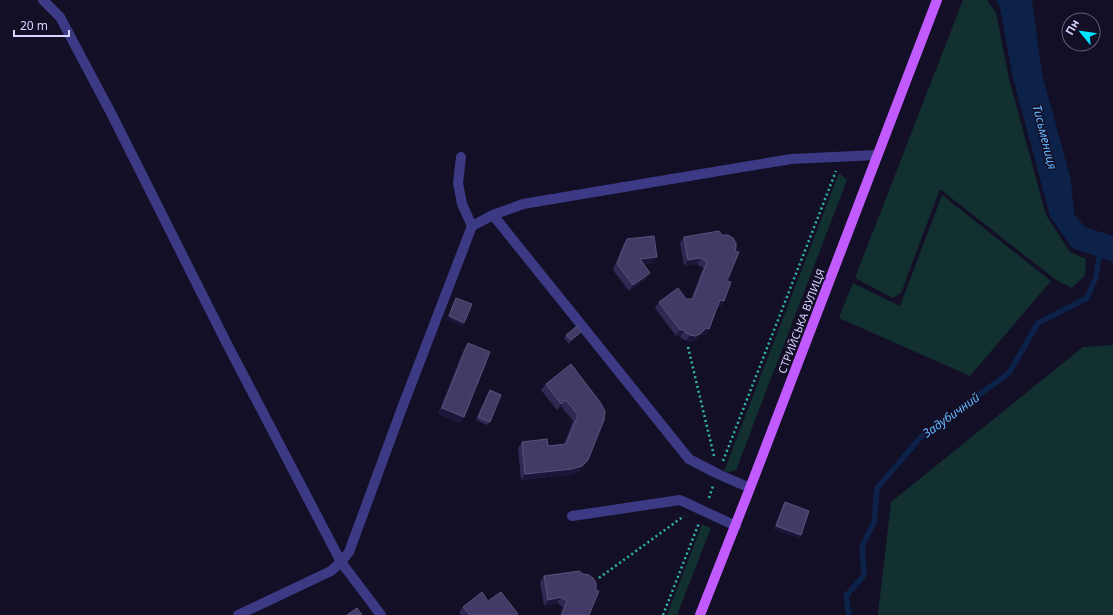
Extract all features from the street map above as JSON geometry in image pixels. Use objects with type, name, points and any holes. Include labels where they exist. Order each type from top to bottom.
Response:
[{"type":"main road","name":"СТРИЙСЬКА ВУЛИЦЯ","points":[[700,615],[736,526],[937,0]]},
{"type":"street","points":[[42,0],[60,17],[112,115],[226,342],[341,562],[381,615]]},
{"type":"street","points":[[238,615],[331,571],[349,552],[402,408],[472,226],[493,215],[523,204],[791,159],[877,155]]},
{"type":"street","points":[[461,157],[458,183],[462,204],[472,226]]},
{"type":"street","points":[[493,215],[688,459],[750,488]]},
{"type":"street","points":[[572,516],[680,500],[736,526]]},
{"type":"path","points":[[663,615],[700,510],[718,474],[841,157]]},
{"type":"path","points":[[688,347],[718,474]]},
{"type":"path","points":[[599,578],[700,510]]},
{"type":"green space","points":[[963,0],[987,0],[996,13],[1009,79],[1046,215],[1070,252],[1086,259],[1085,275],[1072,288],[1056,280],[940,189],[901,293],[893,298],[855,278]]},
{"type":"green space","points":[[839,173],[847,180],[736,470],[729,472],[724,471]]},
{"type":"green space","points":[[942,195],[1051,281],[970,376],[839,318],[853,283],[900,306]]},
{"type":"green space","points":[[1113,345],[1113,615],[878,615],[891,502],[1083,347]]},
{"type":"green space","points":[[702,524],[711,528],[677,615],[667,615]]},
{"type":"water","name":"Тисьмениця","points":[[996,0],[1032,0],[1042,74],[1071,180],[1074,214],[1085,227],[1113,236],[1113,262],[1072,248],[1050,216],[1013,78],[1000,8]]},
{"type":"building","points":[[719,231],[722,235],[728,235],[733,238],[736,243],[735,251],[739,252],[727,281],[731,282],[724,301],[720,300],[709,329],[706,328],[700,334],[695,336],[690,335],[684,330],[680,330],[659,302],[678,288],[686,299],[693,299],[707,262],[701,258],[688,260],[684,237]]},
{"type":"building","points":[[654,236],[657,257],[640,259],[650,273],[633,285],[617,264],[627,239]]},
{"type":"building","points":[[456,298],[472,304],[464,323],[449,316]]},
{"type":"building","points":[[577,326],[581,332],[571,340],[566,335]]},
{"type":"building","points":[[468,343],[490,352],[464,417],[442,408]]},
{"type":"building","points":[[571,364],[600,402],[605,411],[604,420],[588,460],[582,466],[572,469],[525,474],[522,442],[547,439],[548,446],[566,444],[578,415],[566,400],[561,404],[546,384]]},
{"type":"building","points":[[490,390],[501,395],[490,422],[478,417]]},
{"type":"building","points":[[785,502],[809,511],[801,535],[776,526]]},
{"type":"building","points":[[579,571],[593,578],[596,583],[596,591],[599,591],[589,615],[562,615],[567,601],[561,597],[548,600],[544,576]]},
{"type":"building","points":[[482,592],[488,601],[501,592],[518,614],[470,615],[463,607]]},
{"type":"building","points":[[357,608],[362,615],[347,615]]},
{"type":"waterway","name":"Задубичний","points":[[849,615],[846,596],[864,575],[862,547],[874,522],[877,488],[921,437],[1009,373],[1038,323],[1087,298],[1096,277],[1100,250]]}]
